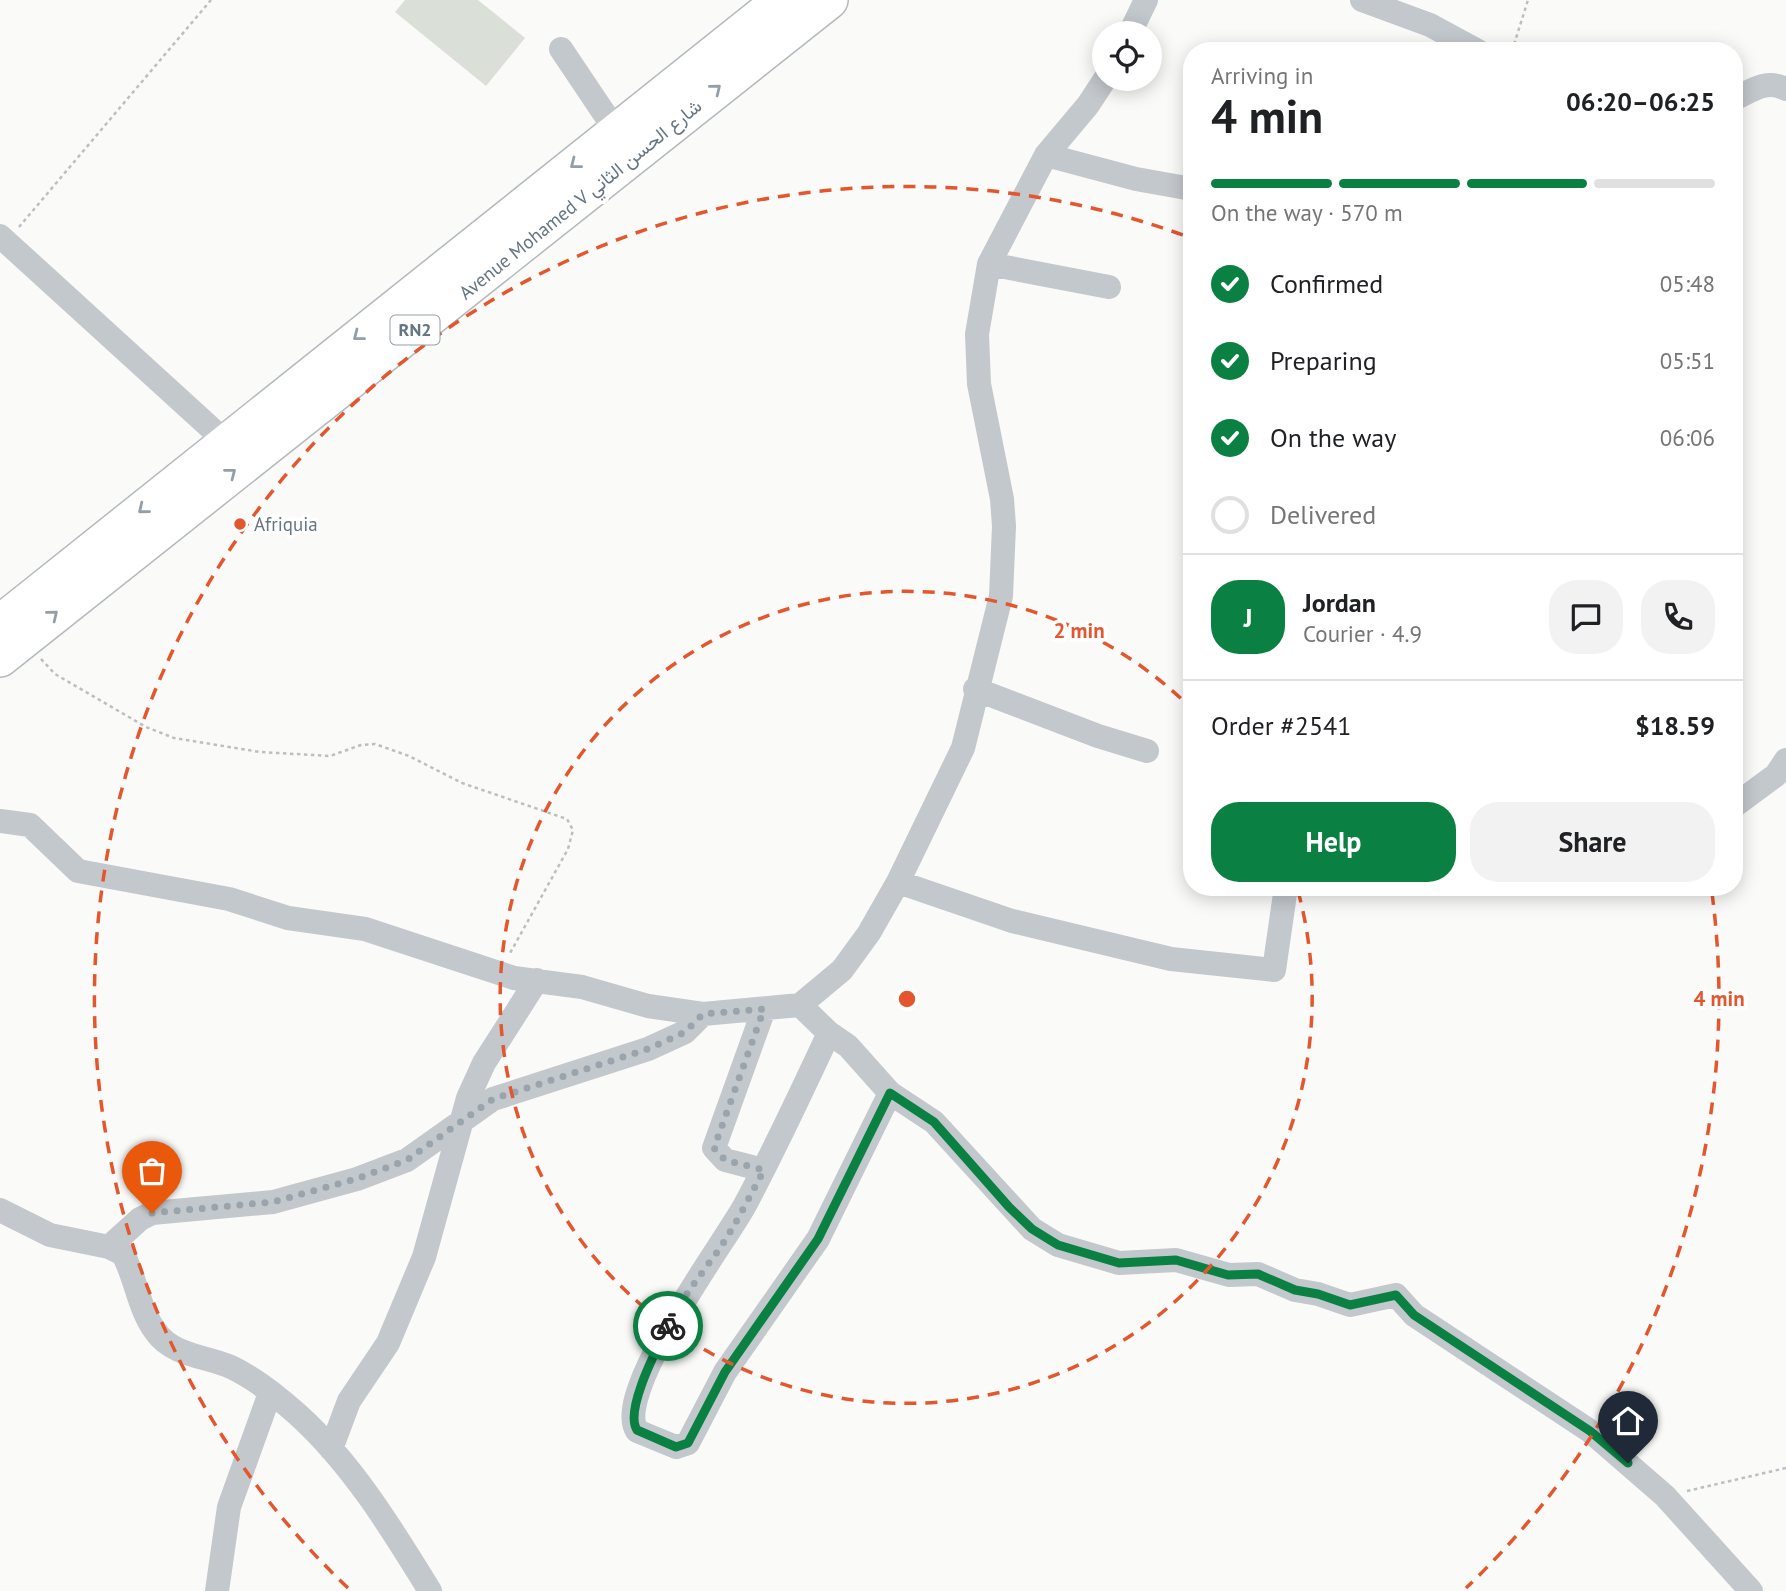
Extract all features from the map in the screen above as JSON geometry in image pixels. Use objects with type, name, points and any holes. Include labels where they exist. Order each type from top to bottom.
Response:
[{"type":"highway","name":"Avenue Mohamed V شارع الحسن الثاني","points":[[8,640],[225,441],[782,0]]},
{"type":"highway","name":"Avenue Mohamed V شارع الحسن الثاني","points":[[8,640],[473,286],[829,0]]},
{"type":"street","points":[[1136,21],[1146,0]]},
{"type":"street","points":[[1362,0],[1430,25],[1461,42]]},
{"type":"street","points":[[561,49],[616,131]]},
{"type":"street","points":[[1743,94],[1761,85],[1774,83],[1786,89]]},
{"type":"street","points":[[0,821],[30,825],[78,871],[229,899],[288,918],[365,929],[499,973],[582,987],[648,1006],[703,1014],[800,1005],[825,986],[859,948],[898,882],[963,748],[975,689],[1000,596],[1004,526],[1000,486],[979,384],[977,334],[989,264],[1046,155],[1097,91]]},
{"type":"street","points":[[1046,155],[1183,187]]},
{"type":"street","points":[[3,239],[225,441]]},
{"type":"street","points":[[989,264],[1109,287]]},
{"type":"street","points":[[975,689],[1098,736],[1147,751]]},
{"type":"street","points":[[1743,799],[1776,775],[1786,760]]},
{"type":"street","points":[[898,882],[1012,920],[1171,959],[1274,970],[1285,896]]},
{"type":"street","points":[[331,1449],[349,1401],[388,1343],[424,1257],[450,1167],[459,1123],[484,1063],[537,980]]},
{"type":"street","points":[[800,1005],[829,1033],[848,1046],[890,1093],[934,1122],[1009,1207],[1032,1229],[1058,1245],[1119,1263],[1176,1260],[1228,1275],[1258,1274],[1295,1290],[1318,1294],[1350,1305],[1396,1295],[1414,1315],[1590,1431],[1665,1496],[1751,1591]]},
{"type":"street","points":[[764,1009],[714,1148],[725,1160],[764,1170]]},
{"type":"street","points":[[109,1247],[139,1219],[152,1213],[273,1202],[356,1179],[407,1160],[493,1099],[671,1039],[685,1032],[703,1014]]},
{"type":"street","points":[[829,1033],[764,1170],[710,1263],[693,1282],[671,1320],[636,1401],[633,1421],[637,1430],[676,1447],[688,1443],[725,1372],[818,1239],[890,1093]]},
{"type":"street","points":[[0,1210],[50,1235],[109,1247],[123,1254],[156,1332],[170,1347],[230,1367],[297,1413],[331,1449],[397,1536],[430,1591]]},
{"type":"street","points":[[217,1591],[229,1507],[270,1393]]},
{"type":"path","points":[[3,239],[211,0]]},
{"type":"path","points":[[1515,42],[1528,0]]},
{"type":"path","points":[[8,640],[55,674],[146,727],[174,738],[260,752],[330,756],[361,745],[375,744],[409,756],[462,783],[567,819],[573,830],[568,849],[499,973]]},
{"type":"path","points":[[1665,1496],[1786,1468]]},
{"type":"shaded area","points":[[405,0],[478,0],[525,38],[486,86],[395,12]]},
{"type":"way so far","points":[[152,1213],[273,1202],[356,1179],[407,1160],[493,1099],[648,1049],[685,1032],[703,1014],[764,1009],[715,1139],[714,1148],[717,1155],[725,1160],[764,1170],[710,1263],[693,1282],[668,1326]]},
{"type":"place","name":"Afriquia","points":[[240,524]]},
{"type":"route","points":[[668,1326],[636,1401],[633,1421],[637,1430],[676,1447],[688,1443],[725,1372],[818,1239],[890,1093],[934,1122],[1009,1207],[1032,1229],[1058,1245],[1119,1263],[1176,1260],[1228,1275],[1258,1274],[1295,1290],[1318,1294],[1350,1305],[1377,1302],[1396,1295],[1414,1315],[1590,1431],[1628,1463]]}]
